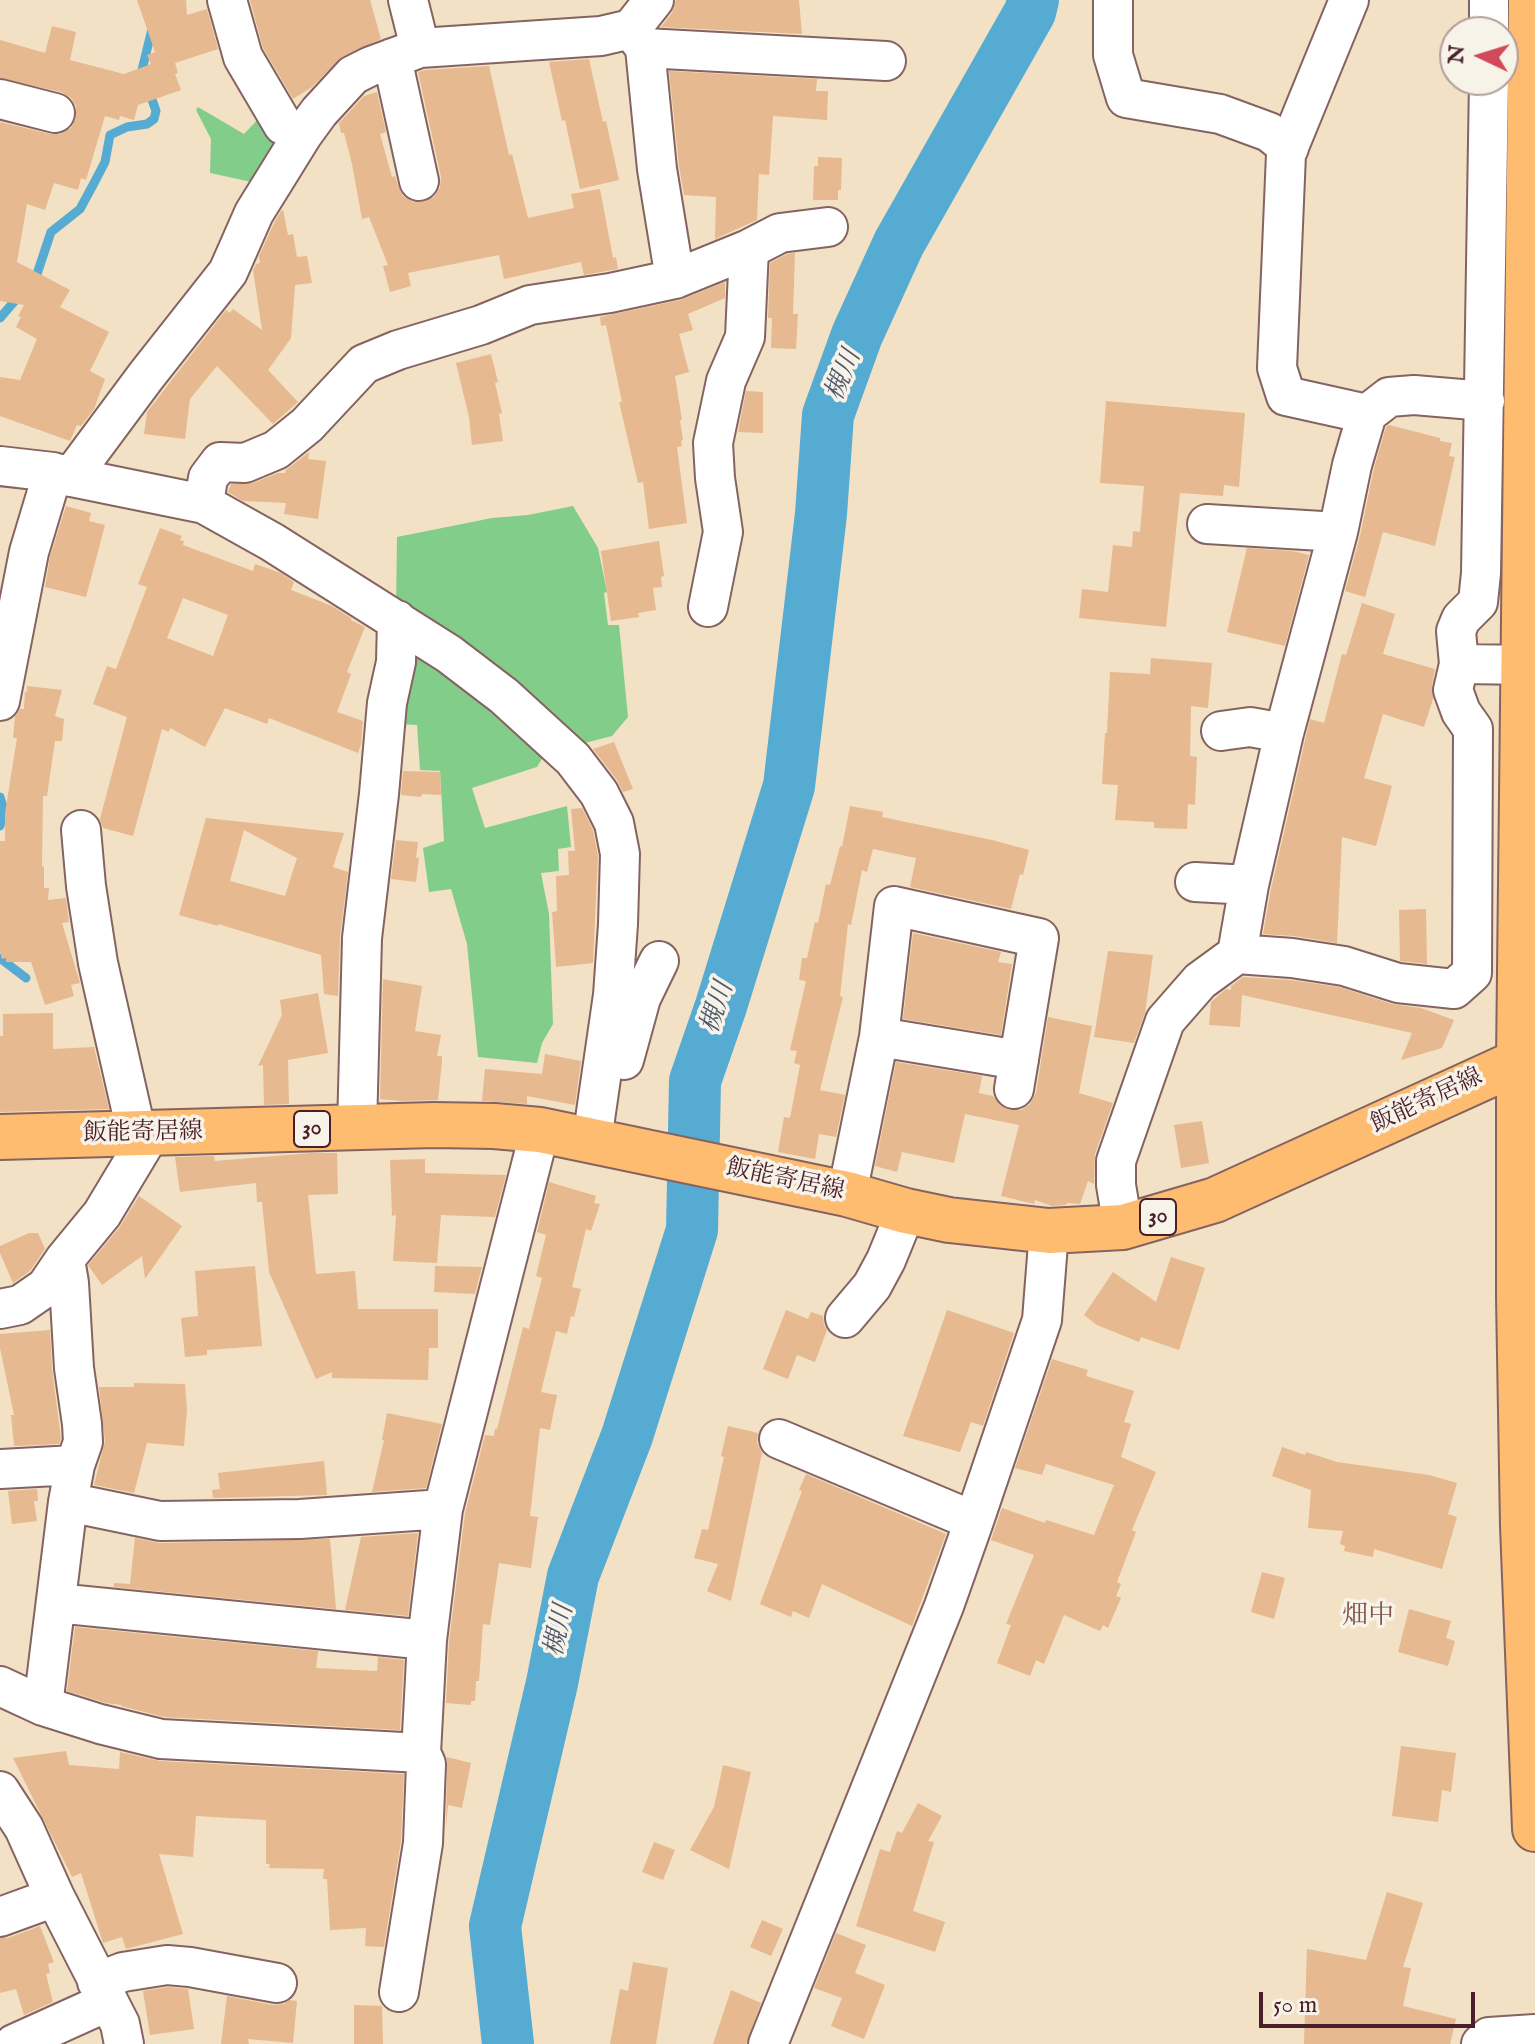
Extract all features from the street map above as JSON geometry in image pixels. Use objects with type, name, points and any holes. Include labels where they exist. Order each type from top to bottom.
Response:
[{"type":"main road","points":[[1519,96],[1530,665],[1527,1057],[1519,1297],[1529,1525],[1535,1829]]},
{"type":"main road","name":"飯能寄居線","points":[[0,1137],[434,1125],[604,1130],[754,1174],[847,1194],[906,1211],[949,1220],[1049,1231],[1123,1227],[1215,1200],[1527,1057]]},
{"type":"street","points":[[227,0],[243,57],[283,125],[303,134]]},
{"type":"street","points":[[408,0],[406,53],[419,181]]},
{"type":"street","points":[[1113,0],[1113,55],[1126,98],[1220,114],[1269,132],[1289,148]]},
{"type":"street","points":[[1349,0],[1286,154],[1277,368],[1286,396],[1367,414]]},
{"type":"street","points":[[1489,0],[1513,16]]},
{"type":"street","points":[[643,26],[657,169],[675,279]]},
{"type":"street","points":[[0,701],[29,552],[62,474],[146,376],[228,272],[254,213],[303,134],[353,75],[406,53],[601,36],[643,26],[886,61]]},
{"type":"street","points":[[1123,1227],[1116,1185],[1116,1161],[1165,1021],[1200,981],[1237,954],[1331,964],[1398,983],[1454,989],[1472,973],[1473,729],[1461,712],[1453,690],[1459,664],[1456,631],[1461,619],[1478,602],[1481,573],[1489,96]]},
{"type":"street","points":[[0,99],[55,113]]},
{"type":"street","points":[[204,504],[208,478],[220,462],[245,463],[276,450],[307,425],[364,364],[398,350],[481,325],[530,305],[675,279],[780,233],[828,227]]},
{"type":"street","points":[[708,607],[723,532],[713,443],[726,381],[745,337],[749,249]]},
{"type":"street","points":[[1237,954],[1249,885],[1284,733],[1367,414],[1389,397],[1414,395],[1485,401]]},
{"type":"street","points":[[0,466],[62,474],[204,504],[272,542],[449,654],[504,696],[573,759],[599,793],[614,823],[620,854],[604,1130]]},
{"type":"street","points":[[1207,524],[1338,532]]},
{"type":"street","points":[[357,1128],[362,938],[387,703],[396,662],[397,620]]},
{"type":"street","points":[[1459,664],[1530,665]]},
{"type":"street","points":[[1221,731],[1250,727],[1284,733]]},
{"type":"street","points":[[0,1309],[20,1305],[46,1287],[102,1214],[144,1135],[98,963],[81,830]]},
{"type":"street","points":[[1195,882],[1249,885]]},
{"type":"street","points":[[847,1194],[879,1037],[894,906],[1039,938],[1016,1074],[879,1037]]},
{"type":"street","points":[[604,1130],[641,998],[659,961]]},
{"type":"street","points":[[399,1992],[423,1843],[426,1764],[421,1753],[427,1640],[443,1509],[540,1130]]},
{"type":"street","points":[[845,1318],[872,1286],[906,1211]]},
{"type":"street","points":[[768,2044],[944,1606],[974,1521],[1042,1320],[1049,1231]]},
{"type":"street","points":[[43,1706],[68,1502],[83,1442],[65,1259]]},
{"type":"street","points":[[779,1439],[974,1521]]},
{"type":"street","points":[[0,1469],[75,1465]]},
{"type":"street","points":[[68,1502],[160,1521],[300,1519],[443,1509]]},
{"type":"street","points":[[56,1603],[427,1640]]},
{"type":"street","points":[[0,1686],[43,1706],[161,1739],[421,1753]]},
{"type":"street","points":[[0,1791],[24,1828],[55,1897],[120,2024],[124,2044]]},
{"type":"street","points":[[0,1917],[55,1897]]},
{"type":"street","points":[[14,2044],[102,1992],[123,1972],[167,1965],[277,1983]]},
{"type":"street","points":[[1481,2044],[1489,2037],[1535,2034]]},
{"type":"green space","points":[[198,107],[244,134],[262,115],[287,140],[261,184],[210,173],[211,139],[196,110]]},
{"type":"green space","points":[[573,506],[598,548],[607,592],[604,593],[608,625],[619,625],[628,717],[612,736],[577,745],[396,610],[397,537]]},
{"type":"green space","points":[[412,648],[549,747],[537,767],[472,788],[485,828],[567,806],[571,847],[558,849],[559,871],[541,873],[549,914],[553,1024],[542,1043],[537,1063],[478,1057],[467,944],[451,889],[429,892],[423,848],[444,841],[440,771],[420,770],[417,725],[397,724]]},
{"type":"building","points":[[137,0],[186,0],[187,15],[207,9],[218,49],[175,63],[181,90],[138,105],[134,120],[105,116],[86,180],[81,178],[78,190],[54,183],[45,210],[27,204],[17,262],[70,290],[60,307],[109,332],[90,371],[105,379],[94,409],[81,426],[77,425],[70,441],[0,416],[0,377],[20,380],[37,339],[16,327],[24,305],[0,301],[0,122],[60,134],[71,128],[76,118],[76,106],[71,98],[61,92],[0,78],[0,40],[45,53],[52,26],[76,32],[70,60],[124,74],[151,64],[147,55],[155,52]]},
{"type":"building","points":[[250,0],[370,0],[381,39],[343,56],[312,87],[293,99],[263,48]]},
{"type":"building","points":[[676,0],[799,0],[802,34],[661,27],[672,13]]},
{"type":"building","points":[[589,59],[619,180],[580,189],[549,62]]},
{"type":"building","points":[[489,66],[509,155],[512,154],[528,218],[574,208],[571,194],[600,189],[613,258],[616,257],[618,269],[584,275],[581,262],[504,279],[499,255],[408,273],[411,286],[390,292],[383,266],[388,265],[369,217],[362,219],[352,164],[339,123],[364,96],[377,92],[386,132],[380,134],[392,177],[395,176],[403,196],[413,202],[424,202],[434,197],[440,188],[441,177],[418,72]]},
{"type":"building","points":[[669,71],[817,79],[816,91],[828,91],[827,120],[773,116],[769,175],[759,174],[757,220],[715,239],[716,197],[684,195]]},
{"type":"building","points":[[818,157],[842,158],[838,200],[813,200],[814,166],[818,166]]},
{"type":"building","points":[[283,210],[288,235],[293,234],[297,257],[307,256],[312,283],[295,285],[291,338],[268,370],[298,402],[273,424],[217,366],[190,399],[185,439],[144,434],[147,412],[226,310],[230,313],[233,309],[262,330],[253,270],[260,263],[259,256]]},
{"type":"building","points":[[795,253],[793,314],[798,314],[796,349],[771,348],[772,318],[768,318],[770,263]]},
{"type":"building","points":[[725,282],[725,298],[688,314],[693,330],[679,334],[689,372],[675,376],[683,440],[682,446],[677,447],[687,523],[649,529],[643,482],[638,483],[619,402],[622,402],[606,325],[601,326],[600,317],[680,300]]},
{"type":"building","points":[[491,354],[498,382],[495,383],[502,413],[499,414],[503,441],[472,445],[469,417],[456,363]]},
{"type":"building","points":[[746,391],[763,392],[763,433],[738,432]]},
{"type":"building","points":[[1106,401],[1245,413],[1239,487],[1224,485],[1223,496],[1180,493],[1166,627],[1079,618],[1082,589],[1108,592],[1113,545],[1132,547],[1133,531],[1140,532],[1144,486],[1100,483]]},
{"type":"building","points":[[1389,425],[1452,443],[1449,456],[1455,457],[1435,546],[1383,532],[1365,597],[1345,591],[1374,468]]},
{"type":"building","points":[[309,452],[308,459],[326,461],[318,519],[284,514],[286,503],[243,501],[228,492],[231,484],[253,483],[285,473]]},
{"type":"building","points":[[66,506],[91,513],[89,521],[105,525],[86,597],[45,587],[50,557]]},
{"type":"building","points":[[160,528],[182,536],[180,540],[184,541],[183,545],[253,571],[255,564],[281,573],[294,582],[291,590],[332,606],[365,627],[347,672],[351,674],[337,712],[363,721],[358,753],[269,718],[267,724],[225,708],[205,747],[170,728],[169,732],[162,729],[133,836],[103,828],[100,819],[127,717],[93,704],[107,666],[116,669],[147,587],[138,584]],"holes":[[[183,598],[228,615],[213,656],[167,638]]]},
{"type":"building","points":[[659,541],[664,576],[661,577],[662,587],[653,588],[656,610],[638,613],[639,617],[611,621],[601,551]]},
{"type":"building","points":[[1247,548],[1309,555],[1285,646],[1227,632]]},
{"type":"building","points":[[1362,603],[1395,614],[1383,654],[1435,669],[1433,699],[1424,727],[1383,714],[1364,778],[1392,786],[1376,846],[1342,837],[1337,943],[1263,934],[1310,719],[1324,723],[1342,654],[1346,655]]},
{"type":"building","points":[[1151,658],[1212,663],[1208,708],[1191,706],[1190,756],[1197,757],[1195,805],[1188,804],[1187,829],[1154,828],[1154,822],[1115,820],[1118,785],[1102,784],[1110,672],[1150,674]]},
{"type":"building","points":[[27,686],[62,690],[55,716],[64,719],[62,741],[55,741],[47,796],[43,796],[42,867],[44,888],[49,888],[48,900],[66,898],[69,922],[62,923],[80,983],[71,985],[74,996],[45,1005],[31,962],[6,962],[0,951],[0,841],[5,841],[5,813],[17,738],[13,738],[15,716],[20,709],[24,709]]},
{"type":"building","points":[[614,742],[633,789],[623,792],[593,749]]},
{"type":"building","points":[[403,771],[440,772],[441,795],[401,795]]},
{"type":"building","points":[[850,806],[883,812],[882,817],[1029,850],[1011,909],[910,887],[916,858],[873,849],[867,872],[862,870],[851,925],[848,924],[840,996],[843,997],[820,1090],[845,1095],[836,1137],[819,1134],[815,1159],[778,1152],[784,1117],[790,1118],[800,1065],[794,1063],[797,1051],[790,1050],[806,981],[799,980],[802,958],[807,958],[826,884],[830,885],[842,847]]},
{"type":"building","points":[[582,808],[593,830],[598,856],[593,963],[556,967],[552,912],[557,911],[556,876],[569,875],[568,851],[575,851],[571,809]]},
{"type":"building","points":[[206,818],[344,833],[333,867],[348,872],[340,937],[338,996],[324,994],[321,955],[179,915]],"holes":[[[244,830],[297,858],[285,896],[230,881]]]},
{"type":"building","points":[[396,840],[418,842],[416,882],[391,879]]},
{"type":"building","points":[[1426,909],[1427,964],[1400,961],[1399,910]]},
{"type":"building","points":[[913,933],[1001,952],[998,962],[1012,964],[1001,1035],[903,1019]]},
{"type":"building","points":[[1108,951],[1153,955],[1145,1013],[1134,1043],[1094,1037]]},
{"type":"building","points":[[1243,977],[1339,987],[1392,1004],[1421,1008],[1454,1020],[1442,1048],[1401,1060],[1412,1033],[1242,995],[1240,1027],[1209,1025],[1211,1002],[1226,989],[1231,990],[1231,986]]},
{"type":"building","points":[[383,979],[422,986],[415,1031],[441,1035],[437,1056],[442,1056],[438,1100],[380,1099]]},
{"type":"building","points":[[318,993],[328,1053],[288,1060],[289,1104],[264,1105],[263,1065],[258,1066],[282,1015],[280,1000]]},
{"type":"building","points":[[53,1013],[53,1049],[94,1047],[109,1109],[0,1112],[3,1014]]},
{"type":"building","points":[[1048,1017],[1092,1026],[1079,1093],[1113,1103],[1095,1154],[1094,1184],[1088,1181],[1080,1204],[1052,1206],[1035,1200],[1034,1204],[1001,1196],[1019,1125],[965,1114],[954,1163],[902,1152],[897,1172],[875,1166],[896,1062],[982,1076],[979,1093],[993,1096],[1000,1105],[1010,1110],[1021,1110],[1030,1104],[1036,1093]]},
{"type":"building","points":[[545,1054],[581,1061],[575,1105],[527,1096],[527,1104],[482,1101],[485,1069],[542,1074]]},
{"type":"building","points":[[1202,1121],[1209,1163],[1181,1168],[1174,1125]]},
{"type":"building","points":[[337,1153],[338,1194],[308,1195],[316,1274],[355,1271],[358,1309],[438,1309],[438,1348],[429,1348],[428,1380],[332,1378],[332,1372],[316,1379],[269,1272],[262,1202],[257,1202],[256,1183],[180,1192],[175,1157],[214,1156],[215,1161]]},
{"type":"building","points":[[425,1159],[425,1173],[506,1175],[495,1217],[441,1215],[437,1263],[393,1261],[396,1215],[392,1216],[390,1160]]},
{"type":"building","points":[[549,1182],[596,1196],[594,1203],[600,1204],[591,1231],[586,1229],[572,1287],[581,1289],[574,1317],[571,1316],[567,1334],[556,1331],[541,1392],[557,1395],[550,1430],[540,1428],[530,1516],[538,1517],[531,1568],[499,1563],[490,1625],[483,1624],[475,1701],[471,1701],[471,1705],[446,1703],[449,1642],[465,1513],[485,1435],[494,1436],[497,1429],[523,1327],[529,1329],[542,1278],[536,1276],[546,1235],[537,1232]]},
{"type":"building","points":[[139,1196],[182,1226],[145,1279],[142,1256],[102,1285],[88,1265],[119,1228]]},
{"type":"building","points":[[29,1233],[38,1233],[45,1249],[30,1271],[13,1283],[0,1246]]},
{"type":"building","points":[[1171,1257],[1205,1268],[1179,1350],[1141,1337],[1139,1342],[1097,1325],[1084,1315],[1113,1272],[1156,1302]]},
{"type":"building","points":[[255,1266],[262,1346],[207,1350],[207,1355],[185,1357],[181,1318],[198,1316],[195,1271]]},
{"type":"building","points":[[435,1266],[482,1267],[475,1294],[434,1292]]},
{"type":"building","points":[[786,1310],[808,1319],[811,1312],[823,1316],[827,1330],[815,1362],[797,1355],[788,1379],[763,1369]]},
{"type":"building","points":[[947,1310],[1014,1333],[983,1426],[971,1422],[960,1452],[903,1436]]},
{"type":"building","points":[[50,1330],[61,1439],[59,1444],[14,1446],[11,1415],[14,1415],[0,1334]]},
{"type":"building","points":[[1052,1359],[1088,1370],[1086,1376],[1134,1391],[1124,1422],[1131,1424],[1121,1457],[1156,1472],[1132,1530],[1136,1532],[1117,1582],[1121,1584],[1116,1596],[1121,1598],[1108,1628],[1103,1625],[1100,1631],[1064,1615],[1044,1664],[1036,1660],[1030,1676],[997,1663],[1011,1625],[1006,1624],[1034,1555],[991,1540],[1002,1508],[1094,1535],[1114,1485],[1046,1464],[1042,1475],[1015,1468]]},
{"type":"building","points":[[134,1383],[185,1384],[187,1410],[184,1446],[147,1443],[134,1493],[94,1485],[105,1441],[99,1387],[134,1387]]},
{"type":"building","points":[[387,1413],[442,1424],[426,1488],[372,1492]]},
{"type":"building","points":[[728,1426],[758,1433],[757,1443],[762,1453],[731,1601],[707,1591],[718,1564],[694,1558],[702,1529],[708,1530]]},
{"type":"building","points":[[1282,1447],[1337,1462],[1429,1475],[1457,1483],[1448,1514],[1457,1517],[1442,1569],[1374,1549],[1373,1557],[1344,1551],[1345,1546],[1340,1544],[1343,1531],[1308,1528],[1311,1490],[1272,1476]]},
{"type":"building","points":[[324,1461],[327,1495],[213,1498],[212,1490],[220,1489],[218,1473]]},
{"type":"building","points":[[806,1474],[946,1534],[912,1626],[822,1584],[809,1618],[793,1611],[791,1617],[760,1604]]},
{"type":"building","points":[[37,1489],[38,1501],[34,1501],[37,1521],[12,1524],[8,1491]]},
{"type":"building","points":[[418,1533],[408,1616],[345,1610],[361,1537]]},
{"type":"building","points":[[135,1538],[160,1543],[330,1539],[336,1609],[114,1587],[114,1583],[130,1584]]},
{"type":"building","points":[[1262,1572],[1285,1578],[1274,1619],[1251,1612]]},
{"type":"building","points":[[1409,1609],[1451,1621],[1446,1638],[1455,1641],[1448,1666],[1398,1652]]},
{"type":"building","points":[[75,1627],[318,1651],[316,1668],[377,1671],[378,1657],[404,1660],[400,1730],[164,1717],[67,1691]]},
{"type":"building","points":[[1401,1746],[1456,1753],[1451,1792],[1442,1790],[1438,1822],[1392,1816]]},
{"type":"building","points":[[66,1751],[69,1765],[119,1769],[120,1752],[160,1761],[404,1774],[401,1841],[384,1947],[365,1946],[366,1928],[330,1930],[324,1869],[269,1868],[270,1864],[266,1864],[266,1820],[196,1816],[193,1857],[159,1854],[183,1934],[126,1949],[122,1937],[103,1943],[81,1873],[72,1877],[13,1758]]},
{"type":"building","points":[[447,1757],[471,1763],[462,1808],[448,1805],[446,1827]]},
{"type":"building","points":[[723,1765],[751,1772],[729,1869],[690,1850],[714,1807]]},
{"type":"building","points":[[918,1803],[942,1816],[928,1841],[934,1842],[913,1911],[945,1922],[935,1952],[856,1926],[880,1849],[890,1852],[897,1831],[902,1833]]},
{"type":"building","points":[[654,1842],[675,1850],[663,1880],[642,1872]]},
{"type":"building","points":[[1387,1892],[1423,1903],[1403,1967],[1411,1968],[1403,2006],[1456,2019],[1450,2044],[1304,2044],[1307,1949],[1366,1960]]},
{"type":"building","points":[[762,1920],[783,1929],[771,1956],[750,1947]]},
{"type":"building","points":[[40,1926],[54,1962],[48,1964],[50,1973],[46,1974],[53,2002],[24,2015],[16,1989],[0,1993],[0,1938]]},
{"type":"building","points":[[836,1933],[866,1945],[855,1973],[885,1985],[864,2039],[831,2026],[842,1998],[814,1988]]},
{"type":"building","points":[[633,1962],[668,1968],[656,2044],[610,2044],[620,1989],[628,1991]]},
{"type":"building","points":[[168,1987],[188,1989],[194,2029],[150,2035],[143,1991]]},
{"type":"building","points":[[731,1990],[761,2003],[746,2044],[713,2044]]},
{"type":"building","points":[[227,1996],[273,2005],[297,2001],[293,2043],[248,2039],[249,2044],[221,2044]]},
{"type":"building","points":[[354,2005],[382,2006],[383,2044],[354,2044]]},
{"type":"waterway","name":"槻川","points":[[508,2044],[495,1926],[552,1683],[573,1576],[627,1436],[692,1230],[695,1081],[789,786],[821,514],[828,415],[857,335],[899,243],[1030,12],[1033,0]]},
{"type":"waterway","points":[[144,77],[142,70],[152,29]]},
{"type":"waterway","points":[[31,282],[37,274],[51,232],[80,209],[93,185],[105,162],[110,135],[154,119],[156,111],[149,91]]},
{"type":"waterway","points":[[0,318],[19,296]]},
{"type":"waterway","points":[[0,797],[4,810],[0,826]]},
{"type":"waterway","points":[[0,958],[26,978]]},
{"type":"district","name":"畑中","points":[[1368,1618]]}]
